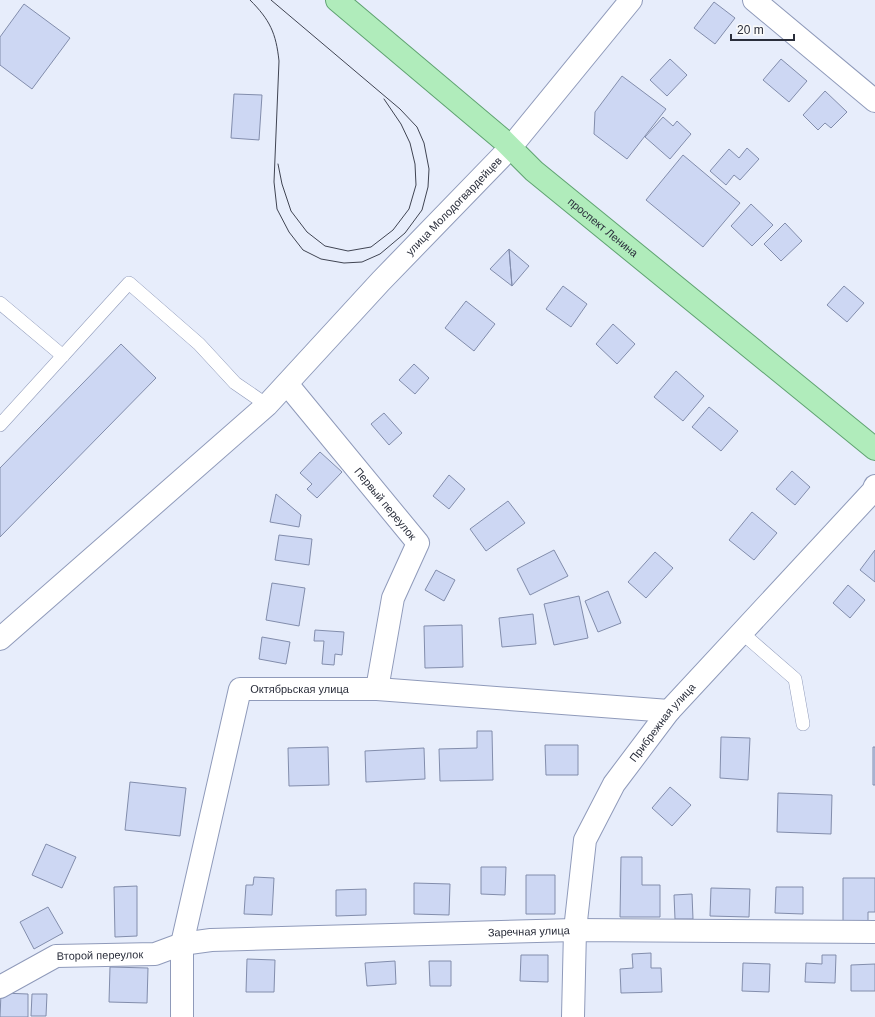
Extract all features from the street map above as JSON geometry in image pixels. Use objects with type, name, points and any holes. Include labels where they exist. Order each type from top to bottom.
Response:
[{"type":"main road","name":"проспект Ленина","points":[[337,0],[510,148],[546,181],[875,449]]},
{"type":"street","name":"улица Молодогвардейцев","points":[[0,639],[267,404],[287,384],[381,281],[510,148],[631,0]]},
{"type":"street","points":[[754,0],[875,101]]},
{"type":"street","name":"Первый переулок","points":[[287,384],[418,543],[393,598],[377,689]]},
{"type":"street","name":"Прибрежная улица","points":[[573,1017],[575,930],[585,840],[614,784],[670,711],[873,490],[875,486]]},
{"type":"street","name":"Октябрьская улица","points":[[182,1017],[182,944],[240,689],[377,689],[670,711]]},
{"type":"street","name":"Заречная улица","points":[[182,944],[211,940],[575,930],[875,932]]},
{"type":"street","name":"Второй переулок","points":[[0,986],[56,956],[155,954],[182,944]]},
{"type":"lane","points":[[0,425],[129,283],[199,344],[235,382],[267,404]]},
{"type":"lane","points":[[0,303],[63,356]]},
{"type":"lane","points":[[741,632],[795,679],[803,724]]},
{"type":"building","points":[[714,2],[735,18],[715,44],[694,28]]},
{"type":"building","points":[[24,4],[70,38],[32,89],[0,65],[0,37]]},
{"type":"building","points":[[670,59],[687,75],[667,96],[650,80]]},
{"type":"building","points":[[781,59],[807,81],[789,102],[763,80]]},
{"type":"building","points":[[622,76],[666,109],[627,159],[594,134],[595,112]]},
{"type":"building","points":[[825,91],[847,112],[831,128],[825,123],[818,130],[803,115]]},
{"type":"building","points":[[234,94],[262,95],[259,140],[231,138]]},
{"type":"building","points":[[663,117],[673,126],[677,121],[691,134],[670,159],[645,137]]},
{"type":"building","points":[[747,148],[759,159],[740,180],[734,175],[726,185],[710,171],[729,149],[739,158]]},
{"type":"building","points":[[683,155],[740,203],[703,247],[646,200]]},
{"type":"building","points":[[751,204],[773,225],[752,246],[731,226]]},
{"type":"building","points":[[785,223],[802,241],[781,261],[764,244]]},
{"type":"building","points":[[509,249],[529,266],[512,286]]},
{"type":"building","points":[[509,249],[512,286],[490,269]]},
{"type":"building","points":[[563,286],[587,304],[571,327],[546,309]]},
{"type":"building","points":[[844,286],[864,303],[847,322],[827,305]]},
{"type":"building","points":[[466,301],[495,324],[474,351],[445,328]]},
{"type":"building","points":[[613,324],[635,344],[617,364],[596,344]]},
{"type":"building","points":[[121,344],[156,378],[0,537],[0,468]]},
{"type":"building","points":[[414,364],[429,378],[415,394],[399,380]]},
{"type":"building","points":[[676,371],[704,396],[683,421],[654,397]]},
{"type":"building","points":[[709,407],[738,431],[721,451],[692,427]]},
{"type":"building","points":[[384,413],[402,433],[389,445],[371,424]]},
{"type":"building","points":[[320,452],[342,472],[317,498],[307,489],[312,484],[300,473]]},
{"type":"building","points":[[792,471],[810,487],[795,505],[776,489]]},
{"type":"building","points":[[449,475],[465,489],[449,509],[433,496]]},
{"type":"building","points":[[276,494],[301,515],[299,527],[270,522]]},
{"type":"building","points":[[508,501],[525,523],[486,551],[470,529]]},
{"type":"building","points":[[752,512],[777,533],[754,560],[729,540]]},
{"type":"building","points":[[279,535],[312,539],[309,565],[275,560]]},
{"type":"building","points":[[554,550],[568,576],[530,595],[517,569]]},
{"type":"building","points":[[875,550],[875,582],[860,570]]},
{"type":"building","points":[[655,552],[673,568],[646,598],[628,582]]},
{"type":"building","points":[[436,570],[455,580],[444,601],[425,590]]},
{"type":"building","points":[[272,583],[305,588],[299,626],[266,620]]},
{"type":"building","points":[[848,585],[865,600],[850,618],[833,603]]},
{"type":"building","points":[[608,591],[621,623],[598,632],[585,601]]},
{"type":"building","points":[[579,596],[588,638],[554,645],[544,604]]},
{"type":"building","points":[[533,614],[536,644],[502,647],[499,618]]},
{"type":"building","points":[[462,625],[463,667],[425,668],[424,626]]},
{"type":"building","points":[[315,630],[344,632],[342,655],[335,654],[334,665],[322,664],[324,641],[314,641]]},
{"type":"building","points":[[262,637],[290,642],[286,664],[259,659]]},
{"type":"building","points":[[477,731],[492,731],[493,780],[440,781],[439,749],[477,748]]},
{"type":"building","points":[[721,737],[750,738],[748,780],[720,778]]},
{"type":"building","points":[[545,745],[578,745],[578,775],[546,775]]},
{"type":"building","points":[[328,747],[329,785],[289,786],[288,748]]},
{"type":"building","points":[[873,747],[875,747],[875,785],[873,785]]},
{"type":"building","points":[[424,748],[425,779],[366,782],[365,751]]},
{"type":"building","points":[[130,782],[186,788],[180,836],[125,830]]},
{"type":"building","points":[[670,787],[691,805],[672,826],[652,808]]},
{"type":"building","points":[[778,793],[832,795],[831,834],[777,832]]},
{"type":"building","points":[[46,844],[76,857],[62,888],[32,875]]},
{"type":"building","points":[[621,857],[642,857],[642,885],[660,885],[660,917],[620,917]]},
{"type":"building","points":[[481,867],[506,867],[505,895],[481,894]]},
{"type":"building","points":[[526,875],[555,875],[555,914],[526,914]]},
{"type":"building","points":[[254,877],[274,878],[272,915],[244,914],[246,885],[253,885]]},
{"type":"building","points":[[843,878],[875,878],[875,912],[868,912],[868,925],[843,925]]},
{"type":"building","points":[[414,883],[450,884],[449,915],[414,914]]},
{"type":"building","points":[[137,886],[137,936],[115,937],[114,887]]},
{"type":"building","points":[[776,887],[803,887],[803,914],[775,913]]},
{"type":"building","points":[[711,888],[750,889],[749,917],[710,916]]},
{"type":"building","points":[[366,889],[366,915],[336,916],[336,890]]},
{"type":"building","points":[[692,894],[693,919],[675,919],[674,895]]},
{"type":"building","points":[[48,907],[63,933],[34,949],[20,922]]},
{"type":"building","points":[[651,953],[651,968],[661,968],[662,992],[621,993],[620,969],[633,968],[632,954]]},
{"type":"building","points":[[521,955],[548,955],[548,982],[520,981]]},
{"type":"building","points":[[822,955],[836,955],[835,983],[805,982],[806,963],[822,964]]},
{"type":"building","points":[[247,959],[275,960],[274,992],[246,992]]},
{"type":"building","points":[[395,961],[396,984],[367,986],[365,963]]},
{"type":"building","points":[[429,961],[451,961],[451,986],[430,986]]},
{"type":"building","points":[[743,963],[770,964],[769,992],[742,991]]},
{"type":"building","points":[[875,964],[875,991],[851,991],[851,965]]},
{"type":"building","points":[[110,967],[148,968],[147,1003],[109,1002]]},
{"type":"building","points":[[1,993],[28,994],[28,1017],[0,1017]]},
{"type":"building","points":[[32,994],[47,994],[46,1016],[31,1016]]},
{"type":"tram line","points":[[250,0],[263,14],[271,28],[276,42],[279,61],[274,182],[277,209],[289,232],[303,250],[321,259],[344,263],[362,262],[380,254],[405,233],[422,210],[428,187],[429,169],[424,143],[417,127],[400,109],[271,0]]},
{"type":"tram line","points":[[278,164],[282,184],[291,211],[307,232],[325,246],[348,251],[371,247],[393,230],[409,209],[416,185],[415,164],[410,143],[401,124],[384,99]]}]
